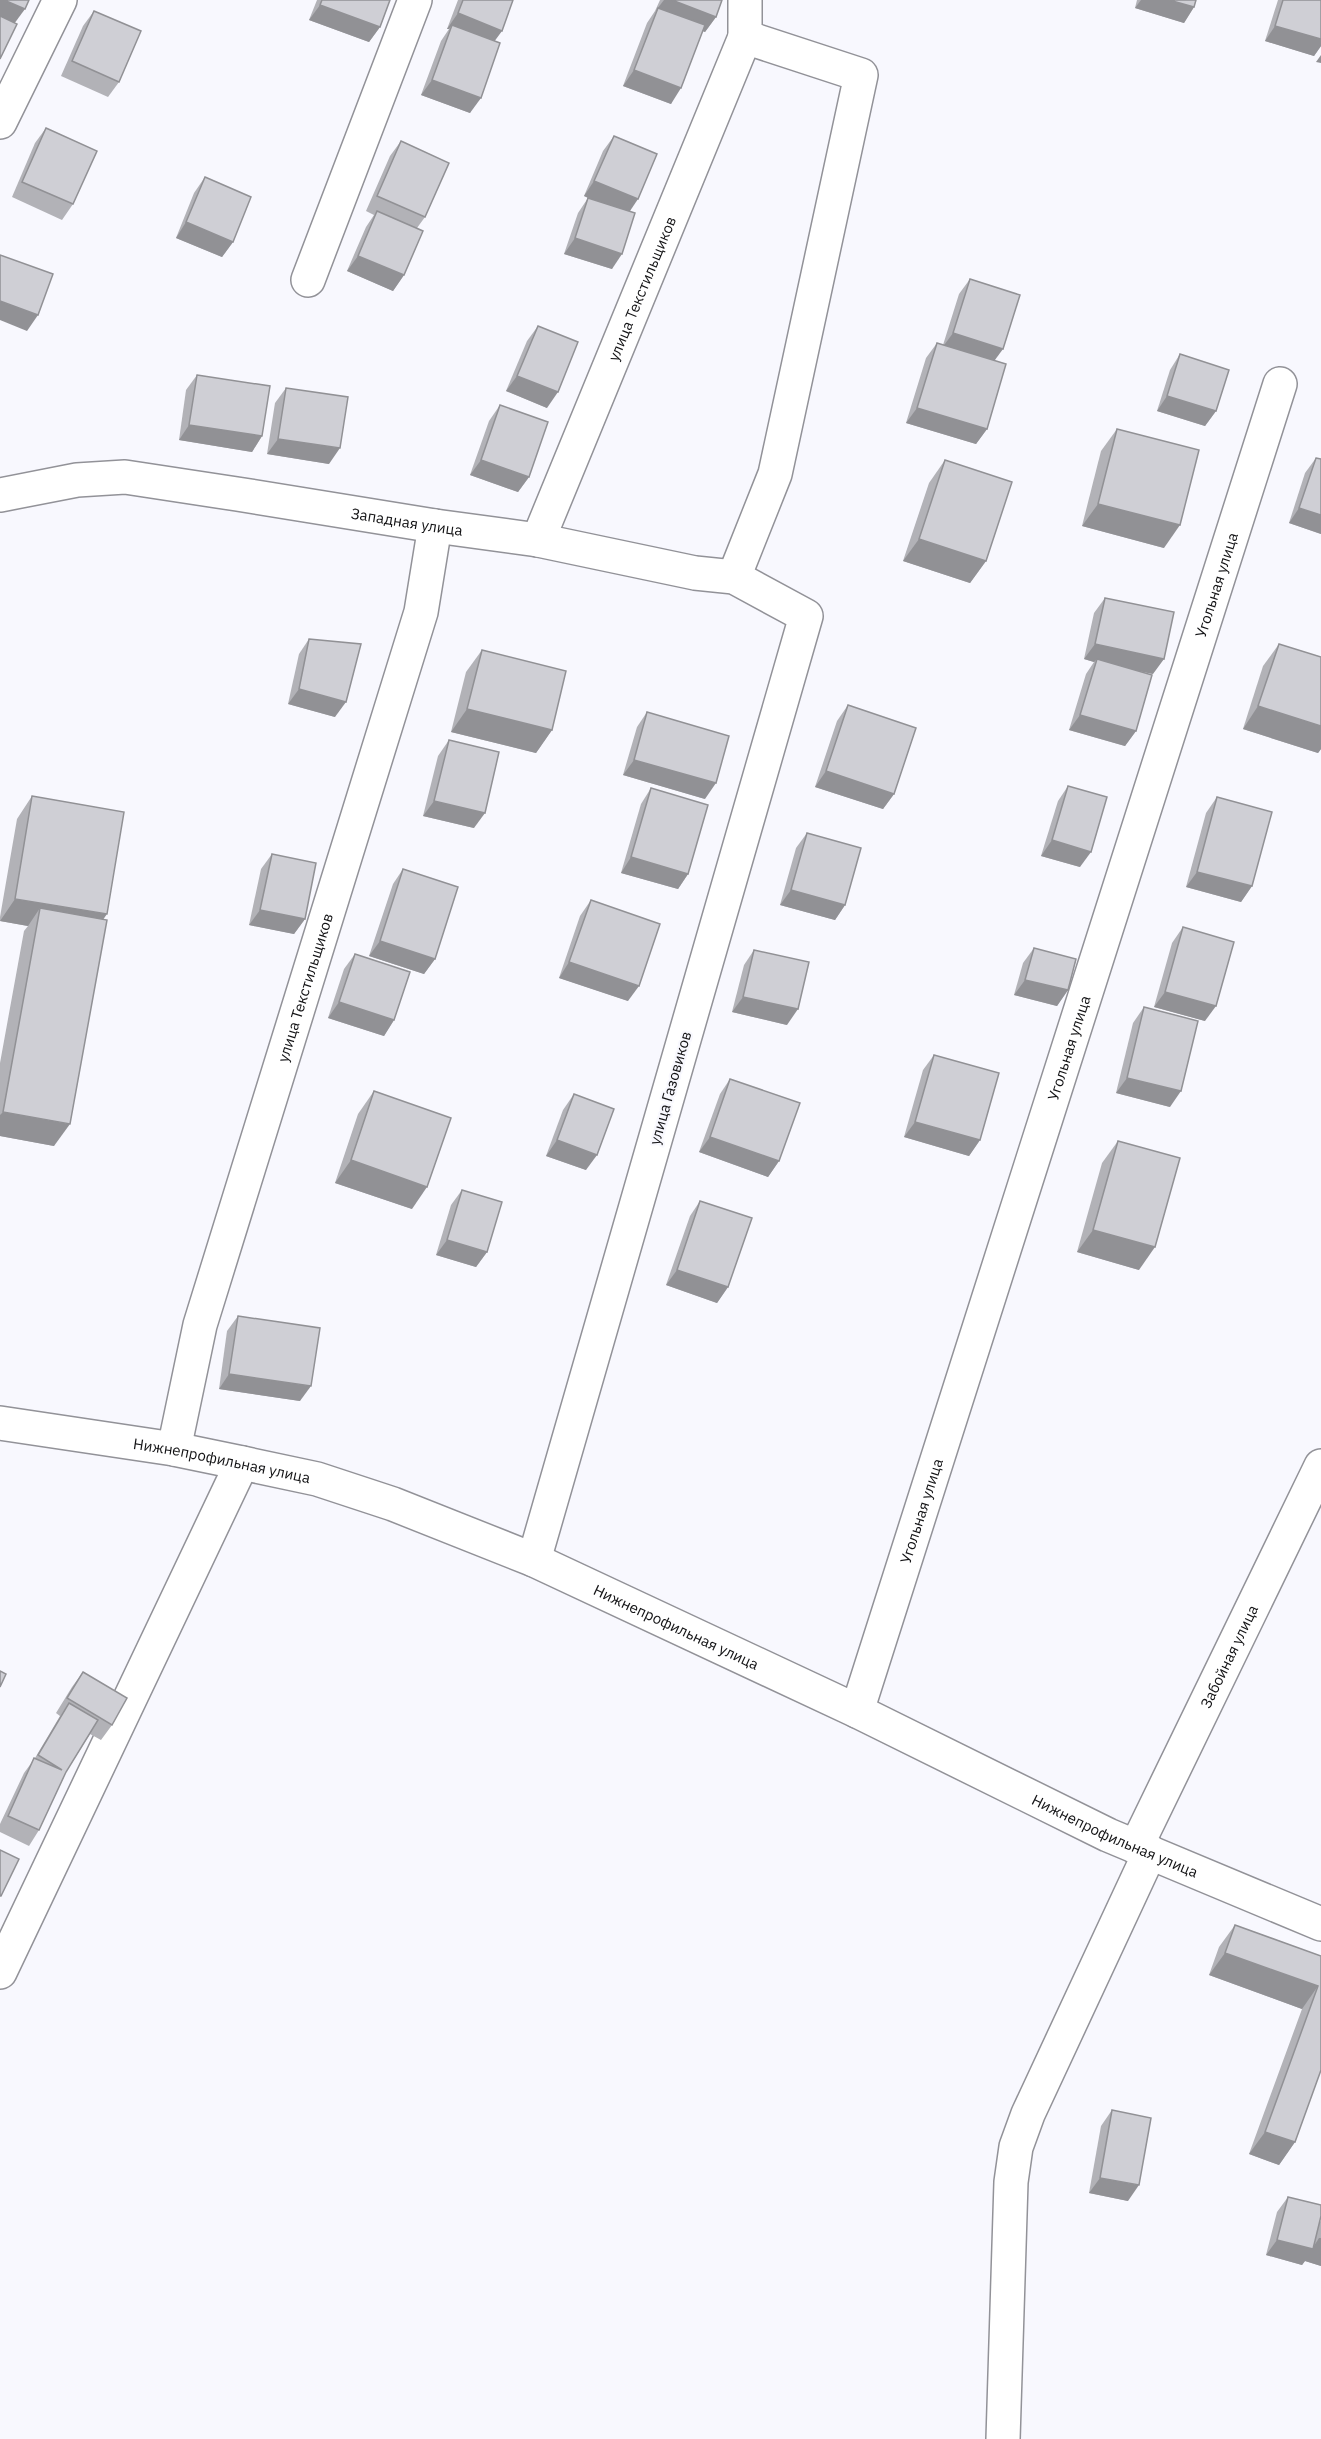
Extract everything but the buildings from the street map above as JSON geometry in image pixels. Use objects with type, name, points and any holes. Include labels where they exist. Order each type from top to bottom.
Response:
[{"type":"street","points":[[0,122],[60,0]]},
{"type":"street","points":[[308,280],[415,0]]},
{"type":"street","points":[[734,578],[775,474],[861,75],[745,38],[745,0]]},
{"type":"street","name":"улица Текстильщиков","points":[[538,540],[745,38]]},
{"type":"street","name":"Угольная улица","points":[[857,1711],[1280,384]]},
{"type":"street","name":"Западная улица","points":[[0,495],[76,480],[125,477],[538,540],[695,573],[734,578],[806,616]]},
{"type":"street","name":"улица Текстильщиков","points":[[174,1449],[200,1325],[421,612],[435,526]]},
{"type":"street","name":"улица Газовиков","points":[[534,1560],[806,616]]},
{"type":"street","name":"Нижнепрофильная улица","points":[[0,1423],[174,1449],[242,1463],[317,1479],[393,1504],[534,1560],[857,1711],[1108,1835],[1321,1924]]},
{"type":"street","points":[[0,1971],[242,1463]]},
{"type":"street","name":"Забойная улица","points":[[1003,2439],[1008,2215],[1016,2146],[1143,1850],[1321,1466]]}]
